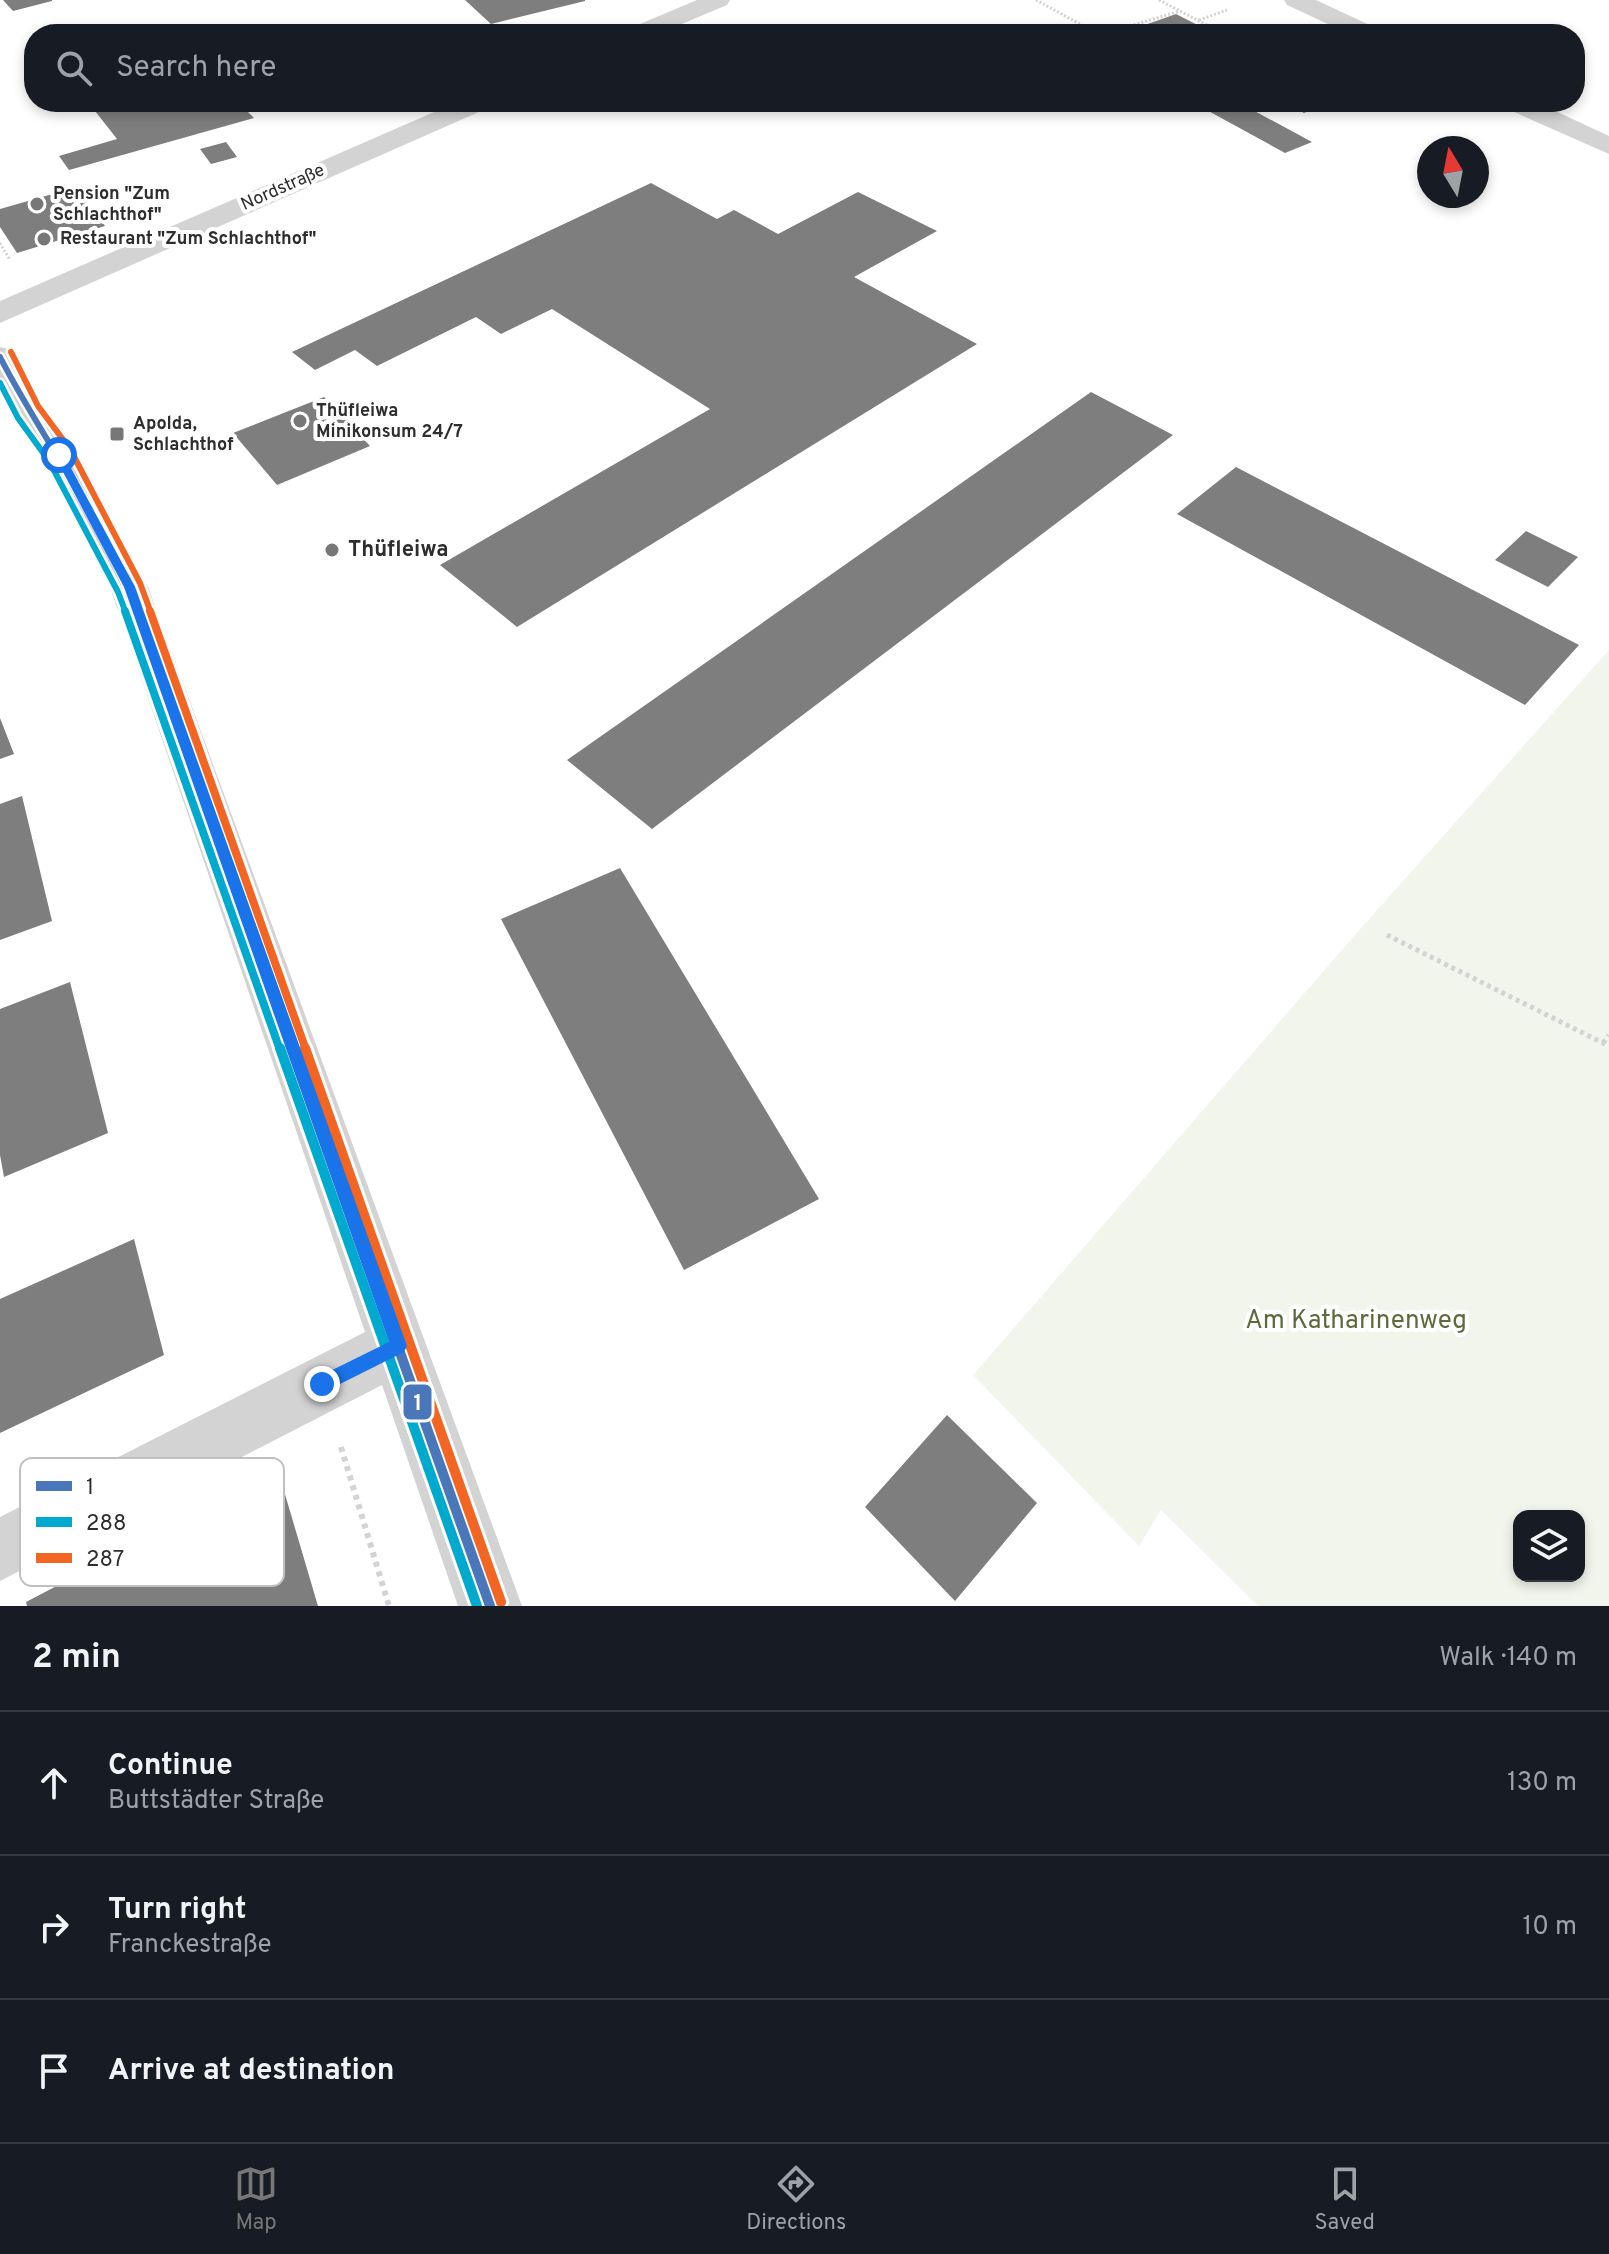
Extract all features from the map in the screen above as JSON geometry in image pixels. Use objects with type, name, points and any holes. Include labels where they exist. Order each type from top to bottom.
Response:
[{"type":"street","points":[[661,24],[718,0]]},
{"type":"street","points":[[1296,0],[1348,24]]},
{"type":"street","name":"Nordstraße","points":[[0,313],[456,112]]},
{"type":"street","points":[[1536,112],[1609,146]]},
{"type":"street","points":[[0,357],[28,412],[59,455],[129,587],[490,1606]]},
{"type":"street","points":[[178,1458],[398,1346]]},
{"type":"street","points":[[0,1550],[20,1540]]},
{"type":"path","points":[[1036,0],[1081,24]]},
{"type":"path","points":[[1054,10],[1057,0]]},
{"type":"path","points":[[1159,0],[1205,24]]},
{"type":"path","points":[[1198,20],[1227,10]]},
{"type":"path","points":[[1135,24],[1180,11]]},
{"type":"path","points":[[1387,935],[1606,1044],[1609,1035]]},
{"type":"path","points":[[322,1384],[389,1606]]},
{"type":"green space","name":"Am Katharinenweg","points":[[1609,650],[1609,1606],[1258,1606],[1161,1510],[1139,1546],[973,1375],[1354,936]]},
{"type":"building","points":[[3,0],[52,0],[52,1],[13,11]]},
{"type":"building","points":[[465,0],[585,0],[585,1],[491,24]]},
{"type":"building","points":[[1176,14],[1196,24],[1148,24]]},
{"type":"building","points":[[96,112],[248,112],[254,118],[69,170],[59,156],[117,139]]},
{"type":"building","points":[[1210,112],[1256,112],[1312,142],[1285,153]]},
{"type":"building","points":[[226,142],[237,157],[211,164],[200,149]]},
{"type":"building","points":[[651,183],[717,219],[734,210],[778,234],[858,192],[937,231],[854,277],[977,344],[517,627],[440,565],[710,409],[552,309],[501,334],[476,317],[377,366],[355,350],[315,370],[292,352]]},
{"type":"building","points":[[77,187],[105,226],[17,253],[0,227],[0,209]]},
{"type":"building","points":[[1091,392],[1173,435],[652,829],[567,760]]},
{"type":"building","points":[[324,397],[370,446],[277,485],[233,433]]},
{"type":"building","points":[[1236,467],[1579,645],[1525,705],[1177,514]]},
{"type":"building","points":[[1526,531],[1578,557],[1548,587],[1495,560]]},
{"type":"building","points":[[0,718],[14,754],[0,759]]},
{"type":"building","points":[[22,796],[52,921],[0,940],[0,804]]},
{"type":"building","points":[[620,868],[819,1199],[684,1270],[501,919]]},
{"type":"building","points":[[70,982],[108,1133],[4,1177],[0,1155],[0,1009]]},
{"type":"building","points":[[134,1239],[164,1355],[0,1433],[0,1299]]},
{"type":"building","points":[[947,1415],[1037,1503],[955,1601],[865,1507]]},
{"type":"building","points":[[284,1491],[318,1606],[27,1606],[26,1602],[57,1586],[284,1586]]},
{"type":"transit line","name":"287","points":[[11,352],[38,406],[70,449],[140,583],[501,1602]]},
{"type":"transit line","name":"1","points":[[0,357],[28,412],[59,455],[129,587],[490,1606]]},
{"type":"transit line","name":"288","points":[[0,383],[18,418],[49,461],[118,592],[477,1606]]},
{"type":"place","name":"Pension \"Zum Schlachthof\"","points":[[37,204]]},
{"type":"place","name":"Restaurant \"Zum Schlachthof\"","points":[[44,239]]},
{"type":"place","name":"Thüfleiwa Minikonsum 24/7","points":[[300,421]]},
{"type":"place","name":"Apolda, Schlachthof","points":[[117,434]]},
{"type":"place","name":"Thüfleiwa","points":[[332,550]]},
{"type":"route","points":[[59,455],[129,587],[398,1346],[322,1384]]}]
